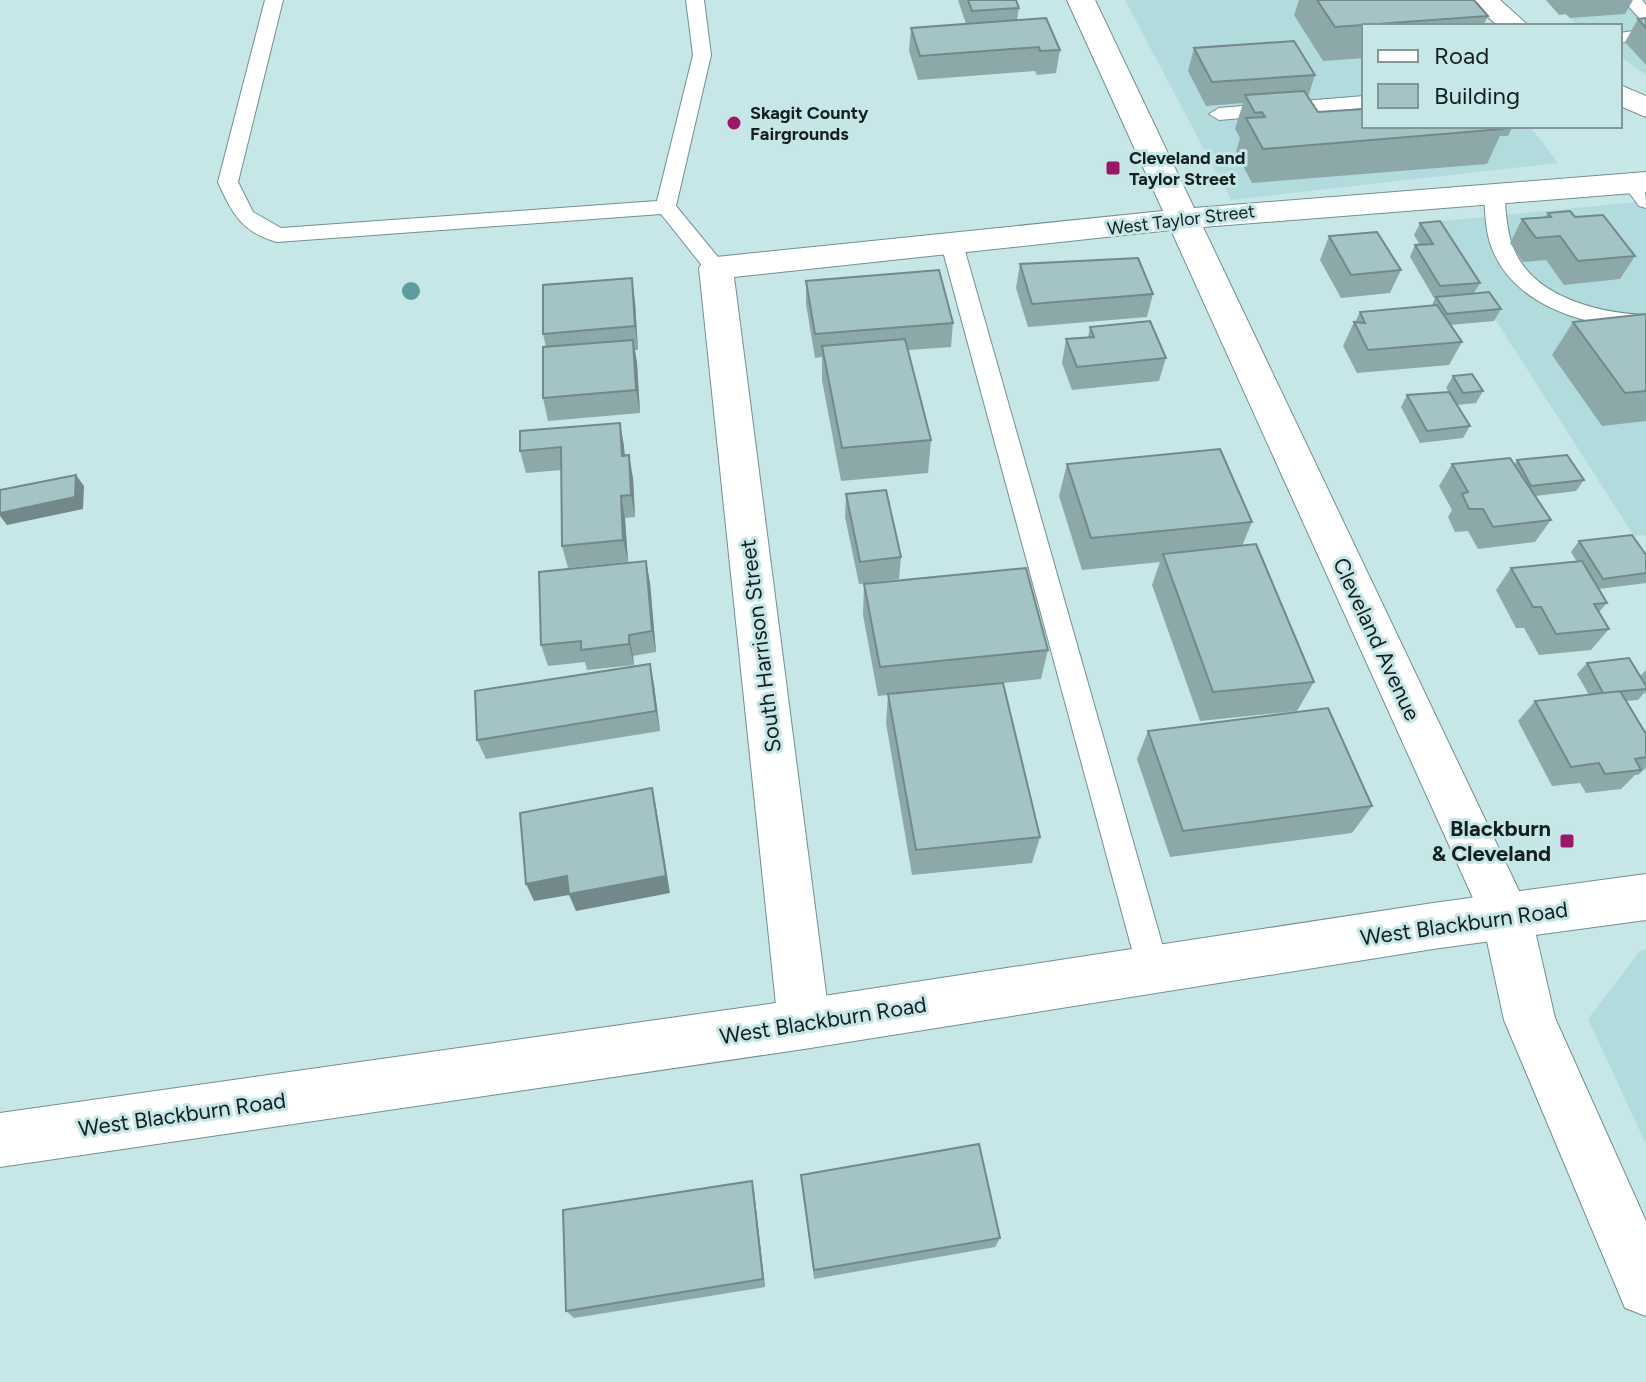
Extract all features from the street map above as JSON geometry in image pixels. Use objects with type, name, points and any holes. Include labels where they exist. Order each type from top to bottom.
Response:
[{"type":"street","name":"Cleveland Avenue","points":[[1081,0],[1507,918],[1530,1020],[1646,1287]]},
{"type":"street","points":[[1483,0],[1513,24]]},
{"type":"street","points":[[1622,95],[1646,108]]},
{"type":"street","name":"West Taylor Street","points":[[716,268],[1494,191],[1641,189]]},
{"type":"street","name":"South Harrison Street","points":[[716,268],[804,1024]]},
{"type":"street","name":"West Blackburn Road","points":[[0,1140],[804,1024],[1153,968],[1646,897]]},
{"type":"lane","points":[[274,0],[228,182],[244,216],[277,235],[666,207]]},
{"type":"lane","points":[[666,207],[702,55],[695,0]]},
{"type":"lane","points":[[1632,0],[1646,15]]},
{"type":"lane","points":[[1622,38],[1646,34]]},
{"type":"lane","points":[[1219,114],[1362,102]]},
{"type":"lane","points":[[1494,191],[1499,235],[1505,253],[1531,284],[1553,299],[1601,319],[1646,322]]},
{"type":"lane","points":[[666,207],[716,268]]},
{"type":"lane","points":[[952,244],[1153,968]]},
{"type":"shaded area","points":[[1125,0],[1435,0],[1362,24],[1362,128],[1532,128],[1558,163],[1231,200]]},
{"type":"shaded area","points":[[1545,0],[1646,0],[1646,75],[1622,57],[1622,24],[1577,24]]},
{"type":"shaded area","points":[[1646,201],[1646,535],[1634,536],[1433,222]]},
{"type":"shaded area","points":[[1646,949],[1646,1144],[1588,1019],[1640,951]]},
{"type":"building","points":[[968,0],[1016,0],[1019,8],[972,11]]},
{"type":"building","points":[[1317,0],[1474,0],[1488,16],[1362,24],[1335,27]]},
{"type":"building","points":[[1046,18],[1060,50],[1040,51],[1039,47],[920,56],[911,28]]},
{"type":"building","points":[[1294,41],[1315,75],[1212,82],[1194,48]]},
{"type":"building","points":[[1304,91],[1318,112],[1362,109],[1362,128],[1503,129],[1263,149],[1246,118],[1265,117],[1262,112],[1255,113],[1245,95]]},
{"type":"building","points":[[1570,211],[1575,217],[1603,215],[1635,256],[1578,261],[1560,236],[1536,238],[1522,219],[1551,217],[1548,213]]},
{"type":"building","points":[[1440,221],[1480,283],[1440,286],[1415,245],[1433,244],[1420,223]]},
{"type":"building","points":[[1377,232],[1401,270],[1351,275],[1329,236]]},
{"type":"building","points":[[1138,258],[1153,294],[1032,304],[1020,264]]},
{"type":"building","points":[[939,270],[953,323],[815,334],[806,281]]},
{"type":"building","points":[[632,278],[635,326],[543,334],[543,285]]},
{"type":"building","points":[[1489,292],[1501,309],[1447,314],[1436,297]]},
{"type":"building","points":[[1437,305],[1462,342],[1368,350],[1354,322],[1365,323],[1360,312]]},
{"type":"building","points":[[1646,314],[1646,391],[1625,393],[1573,322]]},
{"type":"building","points":[[1150,321],[1166,358],[1077,367],[1066,339],[1094,337],[1090,327]]},
{"type":"building","points":[[905,339],[931,440],[842,448],[822,346]]},
{"type":"building","points":[[633,340],[636,390],[543,398],[543,347]]},
{"type":"building","points":[[1472,374],[1483,391],[1463,393],[1453,376]]},
{"type":"building","points":[[1449,392],[1470,426],[1427,431],[1407,395]]},
{"type":"building","points":[[620,423],[622,456],[629,455],[631,495],[621,496],[623,540],[562,546],[561,447],[520,451],[520,431]]},
{"type":"building","points":[[1220,449],[1252,522],[1091,538],[1067,464]]},
{"type":"building","points":[[1567,455],[1584,480],[1531,486],[1517,460]]},
{"type":"building","points":[[1510,458],[1551,520],[1493,527],[1483,509],[1469,509],[1462,494],[1468,492],[1452,464]]},
{"type":"building","points":[[76,475],[75,497],[0,513],[0,490]]},
{"type":"building","points":[[886,490],[901,557],[860,562],[846,494]]},
{"type":"building","points":[[1632,535],[1646,555],[1646,573],[1603,579],[1579,541]]},
{"type":"building","points":[[1256,544],[1314,682],[1213,692],[1163,554]]},
{"type":"building","points":[[646,561],[652,631],[629,635],[629,644],[581,650],[581,641],[541,645],[539,572]]},
{"type":"building","points":[[1582,561],[1607,603],[1594,604],[1609,629],[1556,634],[1541,607],[1533,607],[1511,568]]},
{"type":"building","points":[[1026,568],[1048,650],[880,667],[864,584]]},
{"type":"building","points":[[1629,658],[1646,689],[1603,693],[1587,663]]},
{"type":"building","points":[[650,664],[656,711],[477,740],[475,691]]},
{"type":"building","points":[[1003,683],[1040,837],[916,850],[888,694]]},
{"type":"building","points":[[1620,691],[1646,734],[1646,757],[1635,759],[1641,770],[1605,774],[1599,763],[1571,767],[1535,701]]},
{"type":"building","points":[[1328,708],[1372,806],[1183,831],[1148,731]]},
{"type":"building","points":[[652,788],[666,876],[569,894],[567,876],[526,884],[520,813]]},
{"type":"building","points":[[979,1144],[1000,1238],[814,1270],[801,1175]]},
{"type":"building","points":[[752,1181],[763,1279],[566,1311],[563,1210]]},
{"type":"place","name":"Skagit County Fairgrounds","points":[[734,123]]},
{"type":"place","name":"Cleveland and Taylor Street","points":[[1113,168]]},
{"type":"place","name":"Blackburn & Cleveland","points":[[1567,841]]}]
